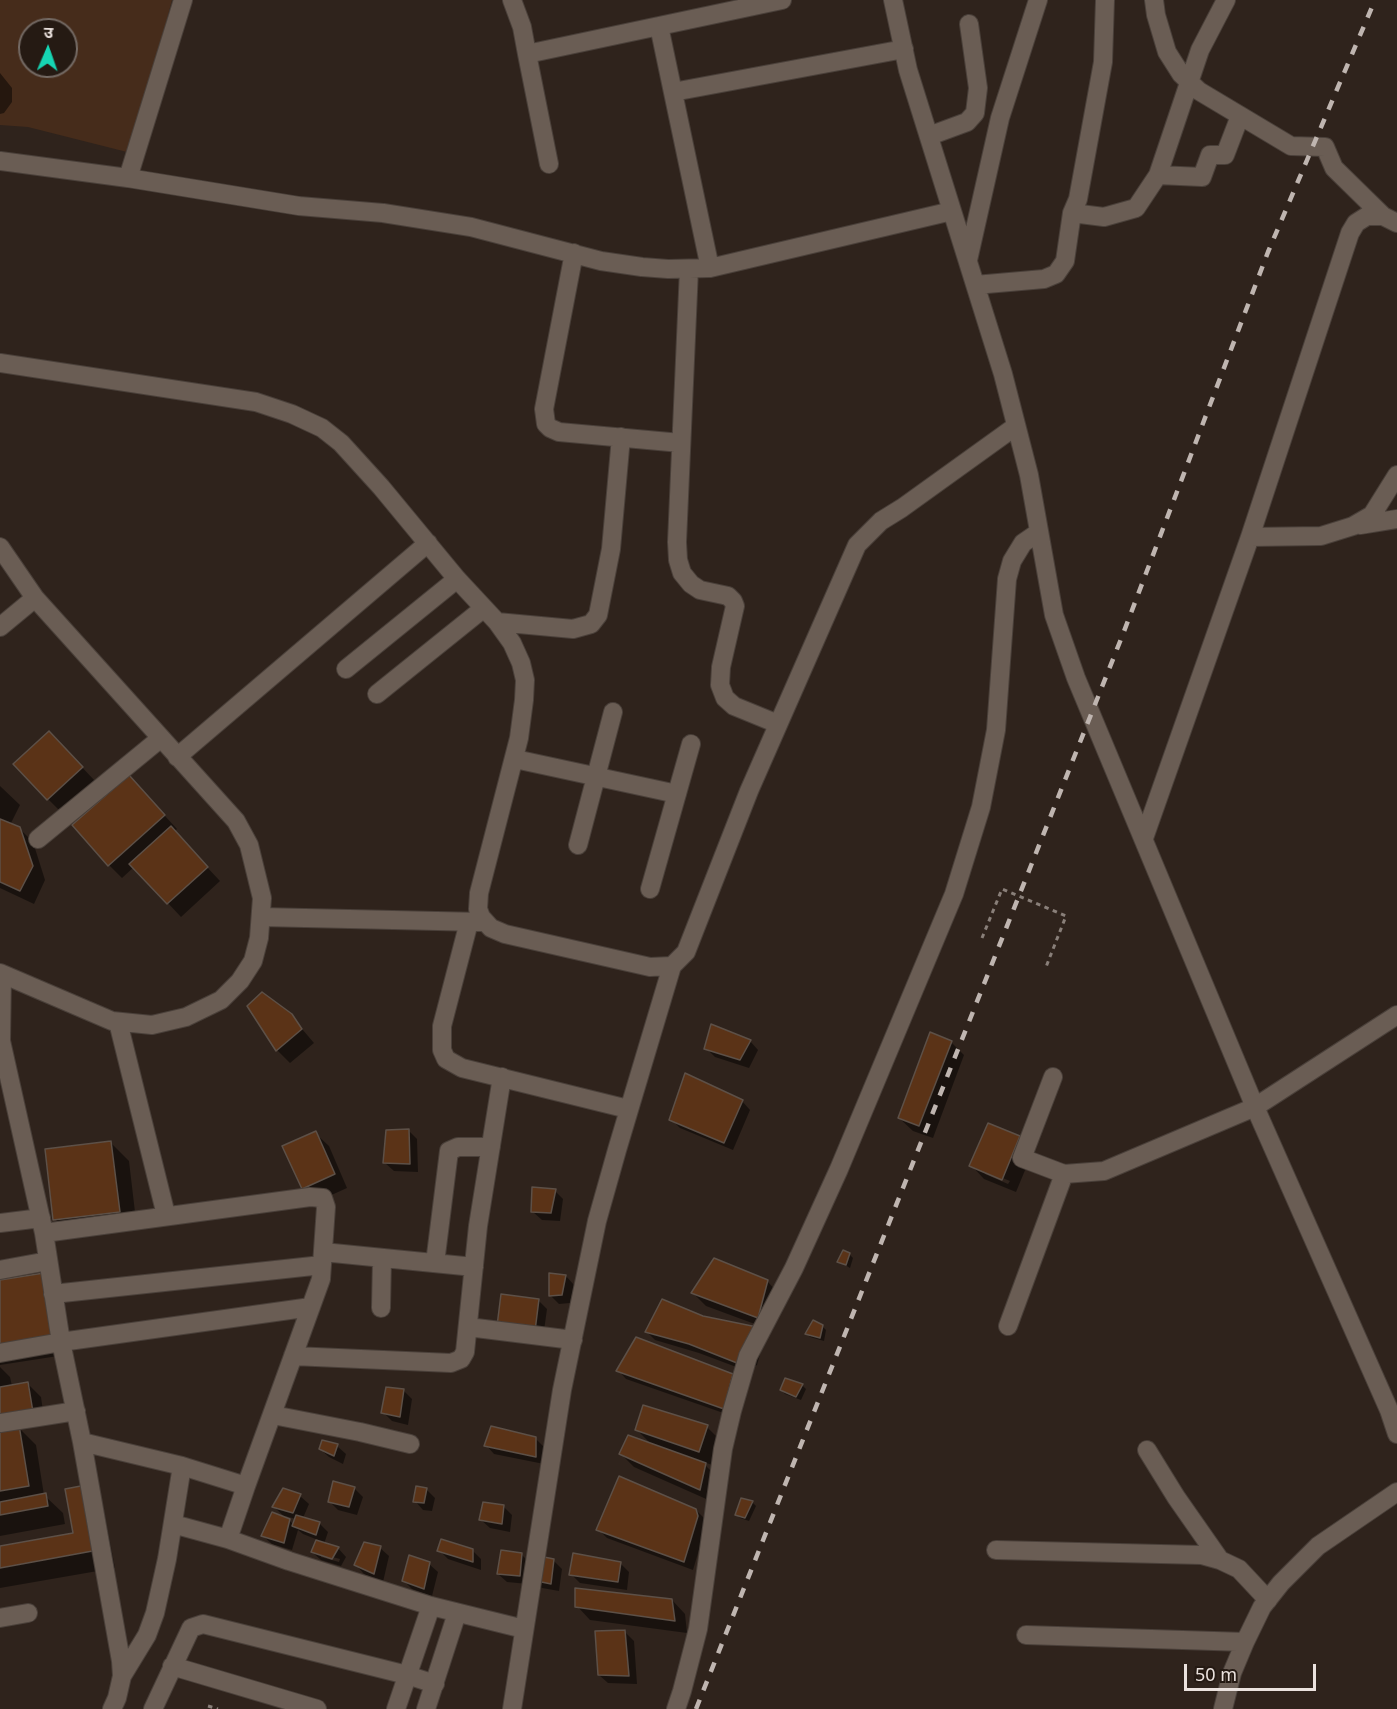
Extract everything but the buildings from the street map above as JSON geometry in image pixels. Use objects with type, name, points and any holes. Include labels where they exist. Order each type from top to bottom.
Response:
[{"type":"street","points":[[128,178],[183,0]]},
{"type":"street","points":[[512,0],[522,27],[549,164]]},
{"type":"street","points":[[527,54],[782,0]]},
{"type":"street","points":[[893,0],[904,49],[929,136],[1003,374],[1029,475],[1054,615],[1076,678],[1256,1107],[1389,1410],[1397,1434]]},
{"type":"street","points":[[968,262],[1000,118],[1038,0]]},
{"type":"street","points":[[975,285],[1044,279],[1056,274],[1065,261],[1072,213],[1078,199],[1103,62],[1105,0]]},
{"type":"street","points":[[1154,0],[1167,52],[1181,74],[1199,91],[1291,147],[1325,147],[1334,168],[1390,220]]},
{"type":"street","points":[[1072,213],[1104,217],[1136,208],[1158,175],[1188,80],[1200,50],[1226,0]]},
{"type":"street","points":[[929,136],[967,122],[975,112],[978,88],[969,24]]},
{"type":"street","points":[[659,26],[710,268]]},
{"type":"street","points":[[673,92],[904,49]]},
{"type":"street","points":[[1158,175],[1202,177],[1210,155],[1225,155],[1240,116]]},
{"type":"street","points":[[0,161],[128,178],[299,206],[382,213],[471,227],[601,261],[642,267],[710,268],[952,211]]},
{"type":"street","points":[[1144,838],[1250,537],[1350,233],[1356,223],[1367,216],[1390,220]]},
{"type":"street","points":[[574,253],[544,418],[550,428],[560,432],[681,443]]},
{"type":"street","points":[[689,269],[676,542],[682,573],[691,584],[700,590],[728,596],[735,606],[721,667],[720,686],[725,698],[734,706],[778,724]]},
{"type":"street","points":[[0,363],[256,402],[292,414],[322,428],[341,443],[457,579],[497,622],[512,643],[521,663],[525,680],[524,700],[515,759],[479,893],[476,922],[442,1026],[442,1050],[446,1059],[462,1068],[628,1109]]},
{"type":"street","points":[[512,1709],[562,1390],[597,1221],[628,1109],[672,966],[686,952],[749,791],[857,546],[881,521],[1016,426]]},
{"type":"street","points":[[497,622],[573,629],[591,624],[598,615],[611,549],[621,437]]},
{"type":"street","points":[[1353,526],[1372,515],[1397,476]]},
{"type":"street","points":[[1250,537],[1321,536],[1353,526],[1397,519]]},
{"type":"street","points":[[676,1709],[698,1629],[723,1449],[748,1356],[794,1268],[839,1169],[954,894],[981,807],[996,730],[1007,579],[1012,561],[1023,543],[1039,532]]},
{"type":"street","points":[[177,757],[428,543]]},
{"type":"street","points":[[0,547],[35,598],[236,821],[249,845],[262,898],[259,939],[253,961],[240,981],[220,1000],[186,1017],[152,1025],[112,1021],[1,974],[1,1041],[42,1226],[61,1342],[82,1442],[121,1661],[122,1676],[112,1709]]},
{"type":"street","points":[[346,669],[457,579]]},
{"type":"street","points":[[0,627],[35,598]]},
{"type":"street","points":[[377,694],[484,608]]},
{"type":"street","points":[[578,844],[613,712]]},
{"type":"street","points":[[38,839],[161,738]]},
{"type":"street","points":[[650,889],[691,744]]},
{"type":"street","points":[[515,759],[677,794]]},
{"type":"street","points":[[261,917],[476,922],[513,936],[650,967],[672,966]]},
{"type":"street","points":[[1053,1077],[1022,1158],[1064,1174],[1104,1171],[1256,1107],[1397,1015]]},
{"type":"street","points":[[118,1022],[166,1215]]},
{"type":"street","points":[[293,1356],[451,1363],[461,1359],[465,1353],[490,1147],[502,1077]]},
{"type":"street","points":[[435,1263],[448,1151],[458,1147],[490,1147]]},
{"type":"street","points":[[1008,1326],[1064,1174]]},
{"type":"street","points":[[0,1223],[42,1226],[322,1198],[326,1207],[321,1279],[228,1539]]},
{"type":"street","points":[[54,1294],[323,1259],[382,1258],[474,1267]]},
{"type":"street","points":[[381,1308],[382,1258]]},
{"type":"street","points":[[0,1270],[48,1261]]},
{"type":"street","points":[[0,1353],[61,1342],[311,1307]]},
{"type":"street","points":[[468,1327],[573,1340]]},
{"type":"street","points":[[0,1423],[76,1411]]},
{"type":"street","points":[[273,1415],[410,1444]]},
{"type":"street","points":[[82,1442],[182,1466],[246,1486]]},
{"type":"street","points":[[1147,1450],[1176,1497],[1220,1560]]},
{"type":"street","points":[[122,1676],[147,1635],[155,1613],[182,1466]]},
{"type":"street","points":[[1223,1709],[1232,1673],[1245,1642],[1268,1599],[1318,1546],[1397,1492]]},
{"type":"street","points":[[173,1524],[228,1539],[431,1606],[524,1629]]},
{"type":"street","points":[[996,1550],[1202,1555],[1239,1569],[1268,1599]]},
{"type":"street","points":[[396,1709],[431,1606]]},
{"type":"street","points":[[0,1618],[28,1613]]},
{"type":"street","points":[[426,1709],[457,1613]]},
{"type":"street","points":[[153,1709],[191,1628],[203,1624],[435,1684]]},
{"type":"street","points":[[1026,1635],[1245,1642]]},
{"type":"street","points":[[172,1666],[318,1709]]},
{"type":"path","points":[[982,939],[1002,889],[1066,916],[1046,967]]},
{"type":"path","points":[[208,1706],[218,1709]]},
{"type":"shaded area","points":[[0,0],[172,0],[131,153],[28,127],[0,125]]},
{"type":"railway","points":[[696,1709],[1123,634],[1268,252],[1375,0]]}]
